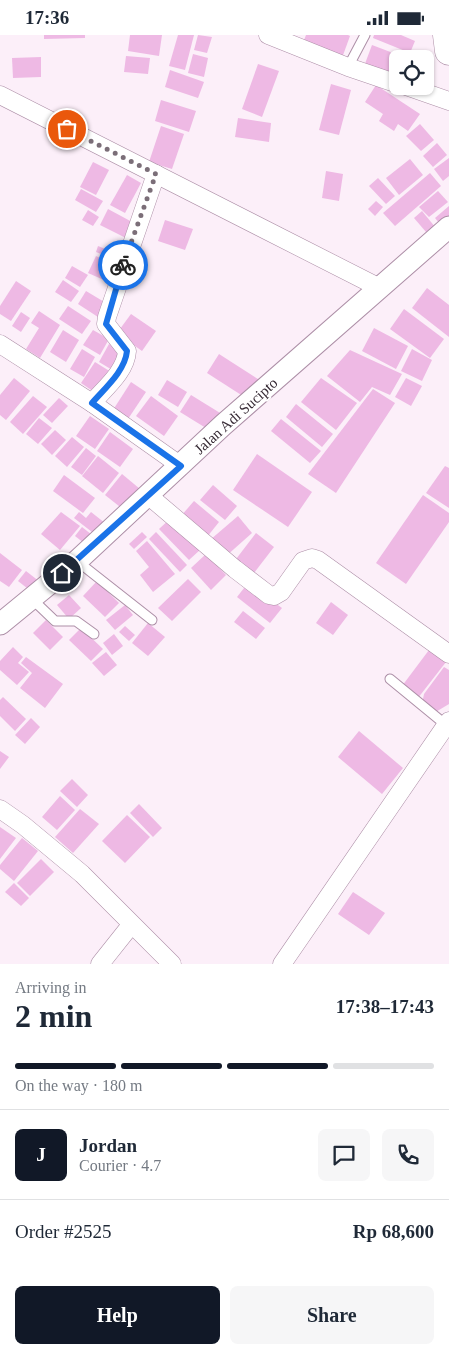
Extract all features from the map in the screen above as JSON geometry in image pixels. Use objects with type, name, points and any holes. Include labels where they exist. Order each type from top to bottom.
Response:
[{"type":"main road","points":[[447,35],[449,51]]},
{"type":"street","points":[[268,35],[348,67],[389,81]]},
{"type":"street","points":[[0,95],[380,288]]},
{"type":"street","points":[[432,95],[449,101]]},
{"type":"street","points":[[92,403],[123,365],[127,357],[127,351],[106,324],[107,317],[156,174]]},
{"type":"street","name":"Jalan Adi Sucipto","points":[[0,624],[77,561],[149,496],[223,425],[449,227]]},
{"type":"street","points":[[0,344],[92,403],[181,466]]},
{"type":"street","points":[[149,496],[235,569],[269,595],[274,596],[281,592],[303,561],[312,558],[318,560],[449,654]]},
{"type":"street","points":[[282,964],[447,723]]},
{"type":"street","points":[[0,809],[23,825],[82,875],[172,964]]},
{"type":"street","points":[[100,964],[131,925]]},
{"type":"lane","points":[[348,67],[365,35]]},
{"type":"lane","points":[[77,561],[152,620]]},
{"type":"lane","points":[[31,598],[55,621],[76,621],[94,634]]},
{"type":"lane","points":[[390,679],[447,723]]},
{"type":"building","points":[[44,35],[85,35],[85,38],[44,39]]},
{"type":"building","points":[[130,35],[162,35],[159,56],[128,51]]},
{"type":"building","points":[[178,35],[194,35],[185,70],[169,66]]},
{"type":"building","points":[[198,35],[212,37],[207,53],[194,50]]},
{"type":"building","points":[[306,35],[350,36],[342,58],[303,43]]},
{"type":"building","points":[[374,35],[401,35],[415,41],[411,50],[403,50],[373,38]]},
{"type":"building","points":[[372,45],[389,51],[389,79],[363,69]]},
{"type":"building","points":[[193,54],[208,58],[204,77],[188,73]]},
{"type":"building","points":[[126,56],[150,58],[148,74],[124,72]]},
{"type":"building","points":[[41,57],[41,77],[13,78],[12,58]]},
{"type":"building","points":[[258,64],[279,71],[262,117],[242,109]]},
{"type":"building","points":[[170,70],[204,82],[198,98],[165,87]]},
{"type":"building","points":[[331,84],[351,90],[339,135],[319,130]]},
{"type":"building","points":[[376,85],[420,114],[408,131],[398,124],[394,131],[379,121],[383,114],[365,102]]},
{"type":"building","points":[[161,100],[196,111],[189,132],[155,121]]},
{"type":"building","points":[[238,118],[271,123],[269,142],[235,137]]},
{"type":"building","points":[[420,124],[434,140],[421,151],[406,136]]},
{"type":"building","points":[[161,126],[184,134],[172,169],[149,162]]},
{"type":"building","points":[[437,143],[447,155],[433,167],[423,156]]},
{"type":"building","points":[[449,158],[449,176],[443,181],[434,169]]},
{"type":"building","points":[[410,159],[423,175],[399,195],[386,178]]},
{"type":"building","points":[[93,162],[109,170],[96,195],[80,187]]},
{"type":"building","points":[[326,171],[343,174],[339,201],[322,198]]},
{"type":"building","points":[[430,173],[441,186],[395,226],[383,213]]},
{"type":"building","points":[[127,175],[141,183],[125,213],[110,205]]},
{"type":"building","points":[[378,178],[395,196],[386,204],[369,186]]},
{"type":"building","points":[[81,189],[103,201],[96,212],[75,200]]},
{"type":"building","points":[[438,191],[448,202],[429,217],[419,207]]},
{"type":"building","points":[[376,201],[383,207],[375,216],[368,209]]},
{"type":"building","points":[[449,206],[449,224],[444,229],[435,218]]},
{"type":"building","points":[[108,209],[134,223],[126,238],[100,225]]},
{"type":"building","points":[[88,210],[99,217],[93,226],[82,220]]},
{"type":"building","points":[[422,211],[440,233],[432,239],[414,218]]},
{"type":"building","points":[[165,220],[193,229],[185,250],[158,241]]},
{"type":"building","points":[[98,246],[113,252],[111,258],[96,252]]},
{"type":"building","points":[[96,256],[120,267],[113,284],[88,273]]},
{"type":"building","points":[[72,266],[88,275],[80,287],[65,278]]},
{"type":"building","points":[[63,280],[79,291],[71,302],[55,292]]},
{"type":"building","points":[[16,281],[31,291],[11,321],[0,314],[0,306]]},
{"type":"building","points":[[427,288],[449,305],[449,337],[412,308]]},
{"type":"building","points":[[86,291],[106,303],[98,317],[78,304]]},
{"type":"building","points":[[68,306],[91,321],[82,334],[59,319]]},
{"type":"building","points":[[404,309],[444,339],[430,358],[390,329]]},
{"type":"building","points":[[39,311],[60,325],[40,358],[26,349],[39,328],[31,323]]},
{"type":"building","points":[[21,312],[30,318],[21,332],[12,326]]},
{"type":"building","points":[[131,314],[156,331],[142,351],[117,333]]},
{"type":"building","points":[[374,328],[408,346],[396,369],[362,351]]},
{"type":"building","points":[[63,330],[79,340],[66,362],[50,352]]},
{"type":"building","points":[[93,330],[109,339],[100,355],[83,345]]},
{"type":"building","points":[[109,344],[125,353],[114,371],[99,362]]},
{"type":"building","points":[[82,349],[95,357],[84,377],[70,369]]},
{"type":"building","points":[[412,349],[432,360],[422,381],[401,371]]},
{"type":"building","points":[[350,350],[402,374],[390,395],[372,387],[360,402],[327,376]]},
{"type":"building","points":[[219,354],[261,381],[249,400],[207,373]]},
{"type":"building","points":[[95,362],[111,372],[97,394],[81,383]]},
{"type":"building","points":[[14,378],[30,391],[6,420],[0,415],[0,395]]},
{"type":"building","points":[[321,378],[357,403],[336,430],[301,402]]},
{"type":"building","points":[[406,378],[422,386],[411,406],[395,397]]},
{"type":"building","points":[[167,380],[187,392],[178,407],[158,395]]},
{"type":"building","points":[[131,382],[146,392],[128,419],[113,410]]},
{"type":"building","points":[[373,389],[395,403],[336,493],[308,474]]},
{"type":"building","points":[[191,395],[225,416],[214,433],[180,412]]},
{"type":"building","points":[[33,396],[47,407],[23,434],[10,422]]},
{"type":"building","points":[[151,396],[178,416],[164,436],[136,416]]},
{"type":"building","points":[[59,398],[68,406],[52,423],[43,415]]},
{"type":"building","points":[[296,404],[333,434],[322,447],[286,417]]},
{"type":"building","points":[[90,416],[109,429],[95,449],[76,436]]},
{"type":"building","points":[[39,418],[52,428],[38,444],[26,434]]},
{"type":"building","points":[[281,419],[321,451],[310,463],[271,431]]},
{"type":"building","points":[[55,430],[66,440],[52,455],[41,444]]},
{"type":"building","points":[[110,432],[133,449],[120,467],[97,451]]},
{"type":"building","points":[[72,437],[84,447],[67,467],[55,456]]},
{"type":"building","points":[[86,448],[96,456],[82,475],[71,467]]},
{"type":"building","points":[[257,454],[312,492],[288,527],[233,490]]},
{"type":"building","points":[[98,456],[119,473],[103,493],[82,476]]},
{"type":"building","points":[[445,466],[449,468],[449,508],[426,493]]},
{"type":"building","points":[[122,474],[146,494],[129,514],[105,495]]},
{"type":"building","points":[[64,475],[95,498],[83,513],[53,491]]},
{"type":"building","points":[[213,485],[237,506],[225,520],[200,500]]},
{"type":"building","points":[[423,495],[449,513],[449,522],[406,584],[376,563]]},
{"type":"building","points":[[194,501],[219,522],[207,537],[181,516]]},
{"type":"building","points":[[61,512],[80,526],[60,550],[41,534]]},
{"type":"building","points":[[79,512],[86,518],[91,512],[110,527],[101,539],[74,518]]},
{"type":"building","points":[[238,516],[252,533],[225,557],[210,540]]},
{"type":"building","points":[[171,518],[201,549],[189,560],[159,529]]},
{"type":"building","points":[[82,527],[96,538],[89,547],[75,536]]},
{"type":"building","points":[[142,532],[147,537],[134,549],[129,544]]},
{"type":"building","points":[[156,532],[187,565],[180,572],[149,539]]},
{"type":"building","points":[[256,533],[274,547],[251,577],[233,563]]},
{"type":"building","points":[[147,541],[175,574],[153,592],[140,575],[149,567],[136,551]]},
{"type":"building","points":[[0,553],[22,570],[9,587],[0,581]]},
{"type":"building","points":[[206,554],[226,575],[211,590],[191,568]]},
{"type":"building","points":[[26,571],[40,582],[32,592],[18,581]]},
{"type":"building","points":[[188,579],[201,592],[172,621],[158,608]]},
{"type":"building","points":[[97,581],[119,603],[105,617],[83,596]]},
{"type":"building","points":[[248,583],[282,608],[270,623],[237,597]]},
{"type":"building","points":[[69,595],[81,608],[69,619],[57,605]]},
{"type":"building","points":[[331,602],[348,615],[333,635],[316,623]]},
{"type":"building","points":[[125,605],[133,615],[115,630],[106,620]]},
{"type":"building","points":[[243,611],[265,628],[256,639],[234,622]]},
{"type":"building","points":[[46,620],[63,637],[50,650],[33,633]]},
{"type":"building","points":[[148,623],[165,637],[148,656],[132,643]]},
{"type":"building","points":[[125,626],[135,635],[129,641],[119,632]]},
{"type":"building","points":[[81,628],[103,649],[91,661],[69,640]]},
{"type":"building","points":[[114,634],[123,646],[112,655],[103,643]]},
{"type":"building","points":[[13,647],[23,657],[18,663],[29,672],[17,685],[0,670],[0,661]]},
{"type":"building","points":[[429,650],[446,662],[418,698],[402,686]]},
{"type":"building","points":[[106,652],[117,665],[104,676],[92,663]]},
{"type":"building","points":[[26,657],[63,684],[45,708],[20,688],[32,673],[21,663]]},
{"type":"building","points":[[444,667],[449,670],[449,704],[434,713],[422,704],[424,694]]},
{"type":"building","points":[[3,697],[26,719],[15,731],[0,716],[0,700]]},
{"type":"building","points":[[31,718],[40,727],[25,744],[15,735]]},
{"type":"building","points":[[359,731],[403,768],[382,794],[338,757]]},
{"type":"building","points":[[0,751],[9,757],[0,769]]},
{"type":"building","points":[[72,779],[88,795],[77,807],[60,791]]},
{"type":"building","points":[[60,796],[75,810],[57,830],[42,817]]},
{"type":"building","points":[[139,804],[162,828],[153,837],[130,813]]},
{"type":"building","points":[[80,809],[99,824],[73,853],[55,837]]},
{"type":"building","points":[[127,815],[150,837],[125,863],[102,841]]},
{"type":"building","points":[[0,827],[16,838],[0,859]]},
{"type":"building","points":[[22,838],[38,851],[14,881],[0,869],[0,865]]},
{"type":"building","points":[[41,859],[54,872],[30,896],[17,883]]},
{"type":"building","points":[[14,883],[29,898],[21,906],[5,892]]},
{"type":"building","points":[[353,892],[385,913],[369,935],[338,914]]},
{"type":"way so far","points":[[67,129],[156,174],[123,265]]},
{"type":"route","points":[[62,573],[181,466],[92,403],[113,379],[127,357],[127,351],[124,346],[106,324],[123,265]]}]
